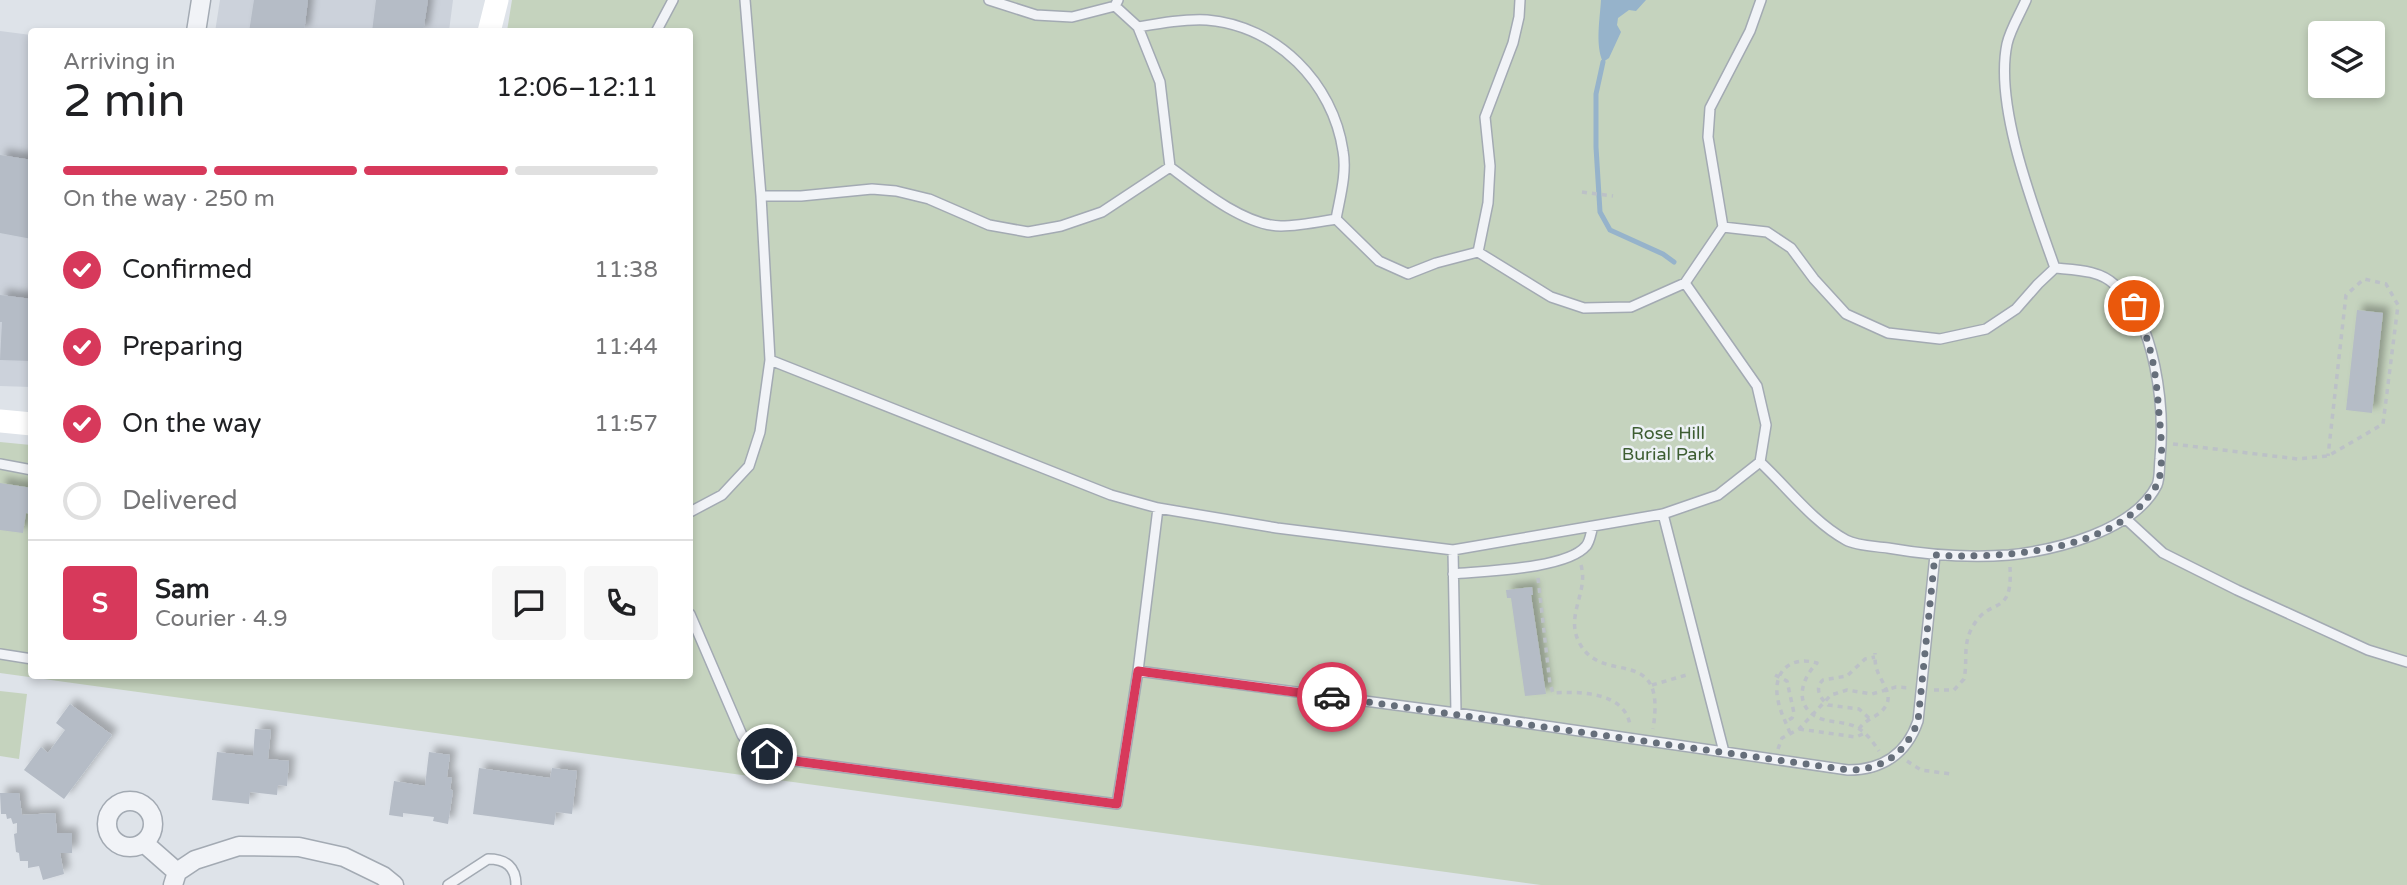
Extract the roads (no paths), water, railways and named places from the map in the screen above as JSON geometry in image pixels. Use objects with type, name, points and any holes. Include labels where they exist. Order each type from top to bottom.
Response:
[{"type":"main road","points":[[477,28],[479,0]]},
{"type":"main road","points":[[490,28],[497,0]]},
{"type":"main road","points":[[0,421],[28,424]]},
{"type":"street","points":[[197,28],[201,0]]},
{"type":"street","points":[[144,843],[175,878],[195,860],[239,846],[299,847],[344,856],[383,876],[394,885]]},
{"type":"lane","points":[[658,28],[673,0]]},
{"type":"lane","points":[[693,510],[722,495],[749,466],[760,432],[770,360],[761,196],[745,0]]},
{"type":"lane","points":[[989,0],[1036,15],[1072,17],[1117,3],[1138,27],[1160,82],[1170,167],[1209,197],[1256,221],[1279,226],[1336,219]]},
{"type":"lane","points":[[1478,252],[1488,203],[1490,166],[1485,117],[1514,43],[1520,0]]},
{"type":"lane","points":[[1336,219],[1378,261],[1408,274],[1478,252],[1551,297],[1584,308],[1631,307],[1685,283],[1723,227],[1708,137],[1710,108],[1750,31],[1761,0]]},
{"type":"lane","points":[[2026,0],[2007,43],[2004,82],[2022,169],[2055,268]]},
{"type":"lane","points":[[1138,27],[1183,19],[1210,20],[1245,29],[1296,59],[1321,87],[1338,132],[1343,152],[1344,176],[1336,219]]},
{"type":"lane","points":[[761,196],[801,196],[872,189],[896,191],[929,200],[989,225],[1028,232],[1061,226],[1102,212],[1170,167]]},
{"type":"lane","points":[[1723,227],[1767,232],[1790,248],[1846,314],[1888,333],[1940,339],[1986,329],[2016,309],[2055,268],[2093,272],[2114,283],[2134,306],[2146,331],[2156,370],[2161,443],[2158,483],[2141,506],[2126,519],[2059,546],[2009,555],[1935,555],[1848,541],[1816,518],[1760,462]]},
{"type":"lane","points":[[770,360],[1111,495],[1158,508],[1278,528],[1453,550],[1663,514],[1718,495],[1760,462],[1766,425],[1757,386],[1685,283]]},
{"type":"lane","points":[[0,464],[28,469]]},
{"type":"lane","points":[[693,621],[742,736],[753,750],[780,759],[1117,804],[1138,671],[1158,508]]},
{"type":"lane","points":[[1663,514],[1724,752]]},
{"type":"lane","points":[[2126,519],[2163,553],[2368,650],[2407,662]]},
{"type":"lane","points":[[1453,573],[1537,566],[1577,554],[1588,545],[1593,526]]},
{"type":"lane","points":[[1453,550],[1456,713]]},
{"type":"lane","points":[[1138,671],[1862,770],[1886,763],[1899,754],[1913,736],[1918,721],[1935,555]]},
{"type":"lane","points":[[0,654],[28,658]]},
{"type":"lane","points":[[448,885],[488,859],[495,859],[509,863],[516,874],[516,885]]},
{"type":"water","points":[[1601,0],[1646,0],[1636,11],[1629,10],[1618,18],[1617,25],[1621,32],[1609,58],[1603,62],[1599,40]]},
{"type":"waterway","points":[[1603,62],[1596,94],[1600,212],[1610,230],[1663,254],[1674,262]]},
{"type":"park label","name":"Rose Hill Burial Park","points":[[1668,443]]}]
